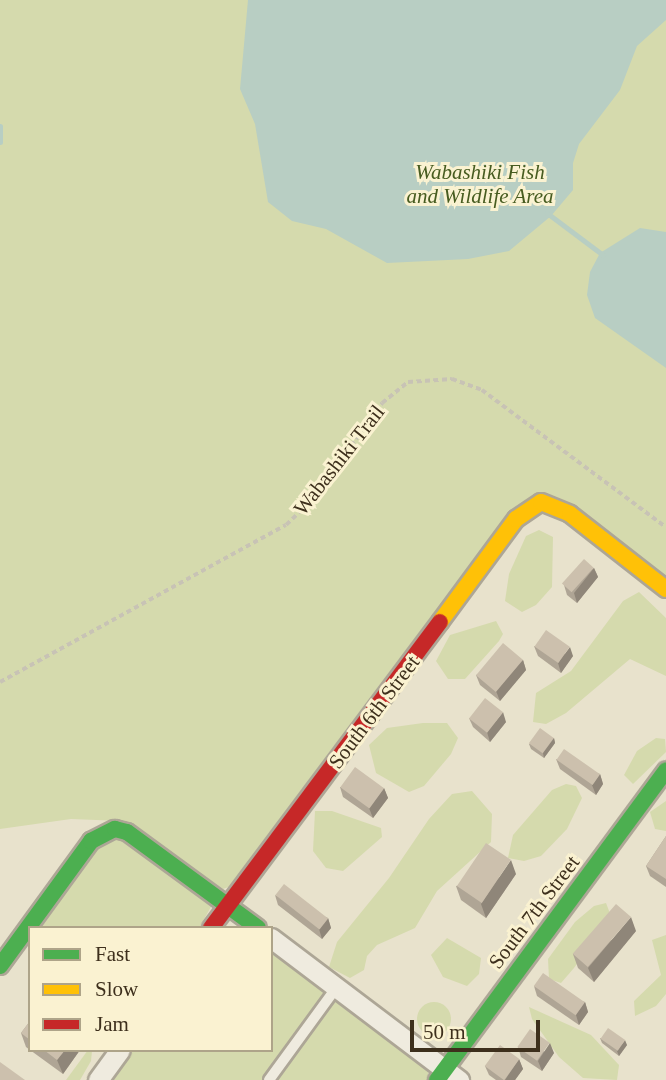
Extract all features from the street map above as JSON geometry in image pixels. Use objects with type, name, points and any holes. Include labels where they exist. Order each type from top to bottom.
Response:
[{"type":"street","name":"South 6th Street","points":[[212,926],[516,519],[541,502],[570,514],[666,589]]},
{"type":"street","name":"South 7th Street","points":[[447,1076],[666,770]]},
{"type":"street","points":[[30,926],[98,834],[115,829],[127,832],[256,926]]},
{"type":"street","points":[[0,966],[28,928]]},
{"type":"street","points":[[273,940],[447,1076]]},
{"type":"street","points":[[98,1080],[119,1052]]},
{"type":"lane","points":[[269,1080],[336,988]]},
{"type":"path","name":"Wabashiki Trail","points":[[0,682],[286,525],[311,501],[382,403],[408,382],[452,379],[482,390],[666,527]]},
{"type":"green space","name":"Wabashiki Fish and Wildlife Area","points":[[0,0],[666,0],[666,581],[543,498],[237,884],[223,889],[122,821],[71,819],[0,829]]},
{"type":"green space","points":[[539,530],[553,537],[552,587],[536,605],[522,612],[505,601],[509,574],[526,536]]},
{"type":"green space","points":[[639,592],[666,618],[666,676],[630,659],[566,713],[546,724],[533,722],[536,693],[571,671],[623,601]]},
{"type":"green space","points":[[496,621],[503,634],[499,641],[465,679],[448,679],[436,661],[450,635]]},
{"type":"green space","points":[[447,723],[458,738],[451,754],[424,786],[409,792],[376,773],[369,745],[387,728]]},
{"type":"green space","points":[[656,738],[665,739],[666,752],[633,784],[624,775],[637,751]]},
{"type":"green space","points":[[566,784],[576,786],[582,798],[567,829],[541,856],[524,861],[508,858],[513,835],[552,790]]},
{"type":"green space","points":[[472,791],[492,814],[491,842],[437,891],[415,928],[377,945],[367,956],[364,970],[350,978],[329,967],[337,942],[389,878],[429,819],[452,794]]},
{"type":"green space","points":[[666,801],[666,831],[655,829],[650,812]]},
{"type":"green space","points":[[315,811],[332,811],[381,828],[382,837],[343,871],[326,868],[313,851]]},
{"type":"green space","points":[[120,838],[212,905],[200,926],[38,926],[97,847]]},
{"type":"green space","points":[[606,903],[611,916],[574,968],[561,983],[549,979],[548,959],[575,922],[594,906]]},
{"type":"green space","points":[[666,935],[666,994],[656,1006],[635,1016],[634,1001],[661,975],[652,940]]},
{"type":"green space","points":[[447,938],[481,958],[479,974],[467,986],[443,977],[431,955]]},
{"type":"green space","points":[[273,951],[327,993],[264,1080],[111,1080],[132,1052],[273,1052]]},
{"type":"green space","points":[[334,996],[428,1068],[428,1080],[273,1080]]},
{"type":"green space","points":[[434,1002],[446,1007],[451,1019],[446,1031],[434,1036],[422,1031],[417,1019],[422,1007]]},
{"type":"green space","points":[[529,1007],[591,1035],[619,1065],[617,1080],[583,1078],[559,1057],[532,1019]]},
{"type":"green space","points":[[87,1052],[92,1052],[91,1061],[80,1080],[66,1080]]},
{"type":"shaded area","points":[[248,0],[666,0],[666,20],[637,46],[620,90],[579,144],[573,163],[573,190],[551,216],[509,251],[468,259],[387,263],[326,229],[292,221],[268,202],[255,124],[240,89]]},
{"type":"shaded area","points":[[640,228],[666,232],[666,368],[595,318],[587,295],[590,272],[600,253]]},
{"type":"building","points":[[584,559],[594,568],[572,592],[562,584]]},
{"type":"building","points":[[546,630],[570,647],[558,663],[535,646]]},
{"type":"building","points":[[503,643],[523,660],[496,692],[476,675]]},
{"type":"building","points":[[485,698],[503,712],[487,733],[469,718]]},
{"type":"building","points":[[540,728],[554,738],[543,753],[529,743]]},
{"type":"building","points":[[564,749],[600,774],[593,785],[557,760]]},
{"type":"building","points":[[355,767],[384,788],[369,808],[340,787]]},
{"type":"building","points":[[666,836],[666,879],[646,866]]},
{"type":"building","points":[[486,843],[511,860],[482,903],[457,886]]},
{"type":"building","points":[[284,884],[328,918],[320,930],[275,895]]},
{"type":"building","points":[[616,904],[631,917],[588,967],[573,954]]},
{"type":"building","points":[[543,973],[585,1002],[576,1015],[534,986]]},
{"type":"building","points":[[28,1024],[28,1038],[21,1033]]},
{"type":"building","points":[[608,1028],[625,1040],[618,1051],[601,1039]]},
{"type":"building","points":[[530,1029],[550,1043],[537,1061],[517,1047]]},
{"type":"building","points":[[500,1045],[519,1059],[504,1080],[485,1066]]},
{"type":"building","points":[[47,1052],[63,1052],[57,1060]]},
{"type":"building","points":[[0,1062],[25,1080],[0,1080]]},
{"type":"waterway","points":[[0,126],[0,142]]},
{"type":"waterway","points":[[547,213],[603,255]]},
{"type":"traffic: fast","points":[[437,1080],[666,770]]},
{"type":"traffic: fast","points":[[29,926],[91,841],[115,829],[127,832],[255,926]]},
{"type":"traffic: fast","points":[[0,966],[28,928]]},
{"type":"traffic: slow","points":[[440,622],[516,519],[541,502],[570,514],[666,589]]},
{"type":"traffic: jam","points":[[212,926],[440,622]]}]
